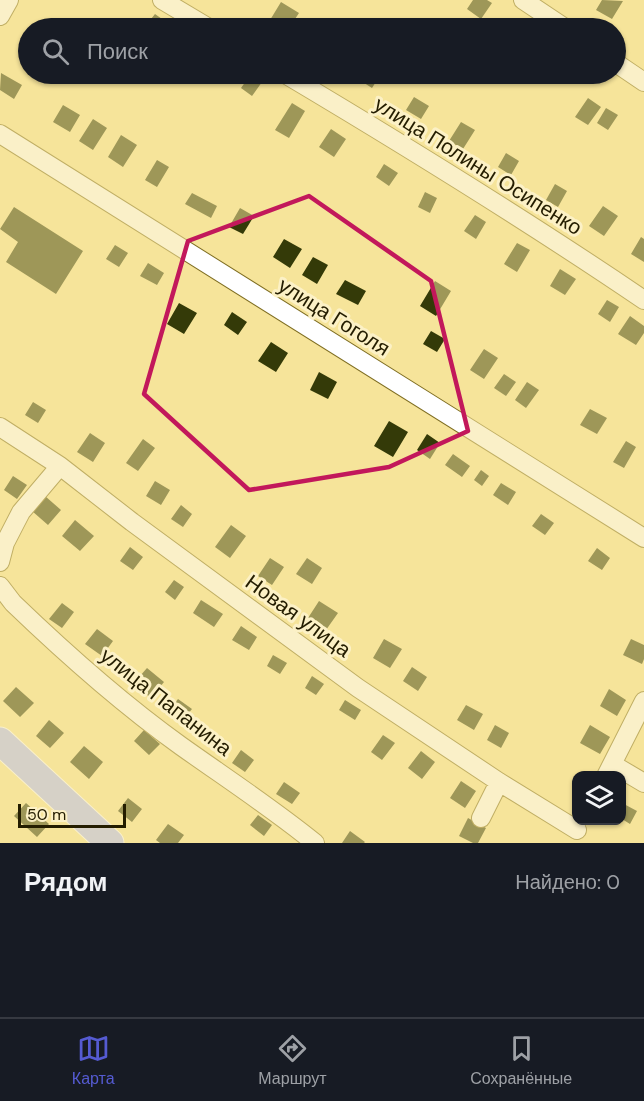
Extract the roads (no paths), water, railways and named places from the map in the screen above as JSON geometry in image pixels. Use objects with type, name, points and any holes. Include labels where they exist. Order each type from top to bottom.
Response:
[{"type":"highway","points":[[0,741],[110,843]]},
{"type":"street","points":[[0,16],[9,0]]},
{"type":"street","points":[[162,0],[192,18]]},
{"type":"street","points":[[523,0],[550,18]]},
{"type":"street","points":[[626,70],[644,82]]},
{"type":"street","name":"улица Полины Осипенко","points":[[302,84],[543,232],[644,300]]},
{"type":"street","name":"улица Гоголя","points":[[0,134],[644,538]]},
{"type":"street","name":"Новая улица","points":[[0,427],[60,466],[358,688],[577,831]]},
{"type":"street","points":[[0,562],[5,543],[21,512],[60,466]]},
{"type":"street","name":"улица Папанина","points":[[0,586],[13,603],[33,622],[116,696],[315,843]]},
{"type":"street","points":[[644,701],[609,770],[644,783]]},
{"type":"street","points":[[481,818],[499,782]]}]
